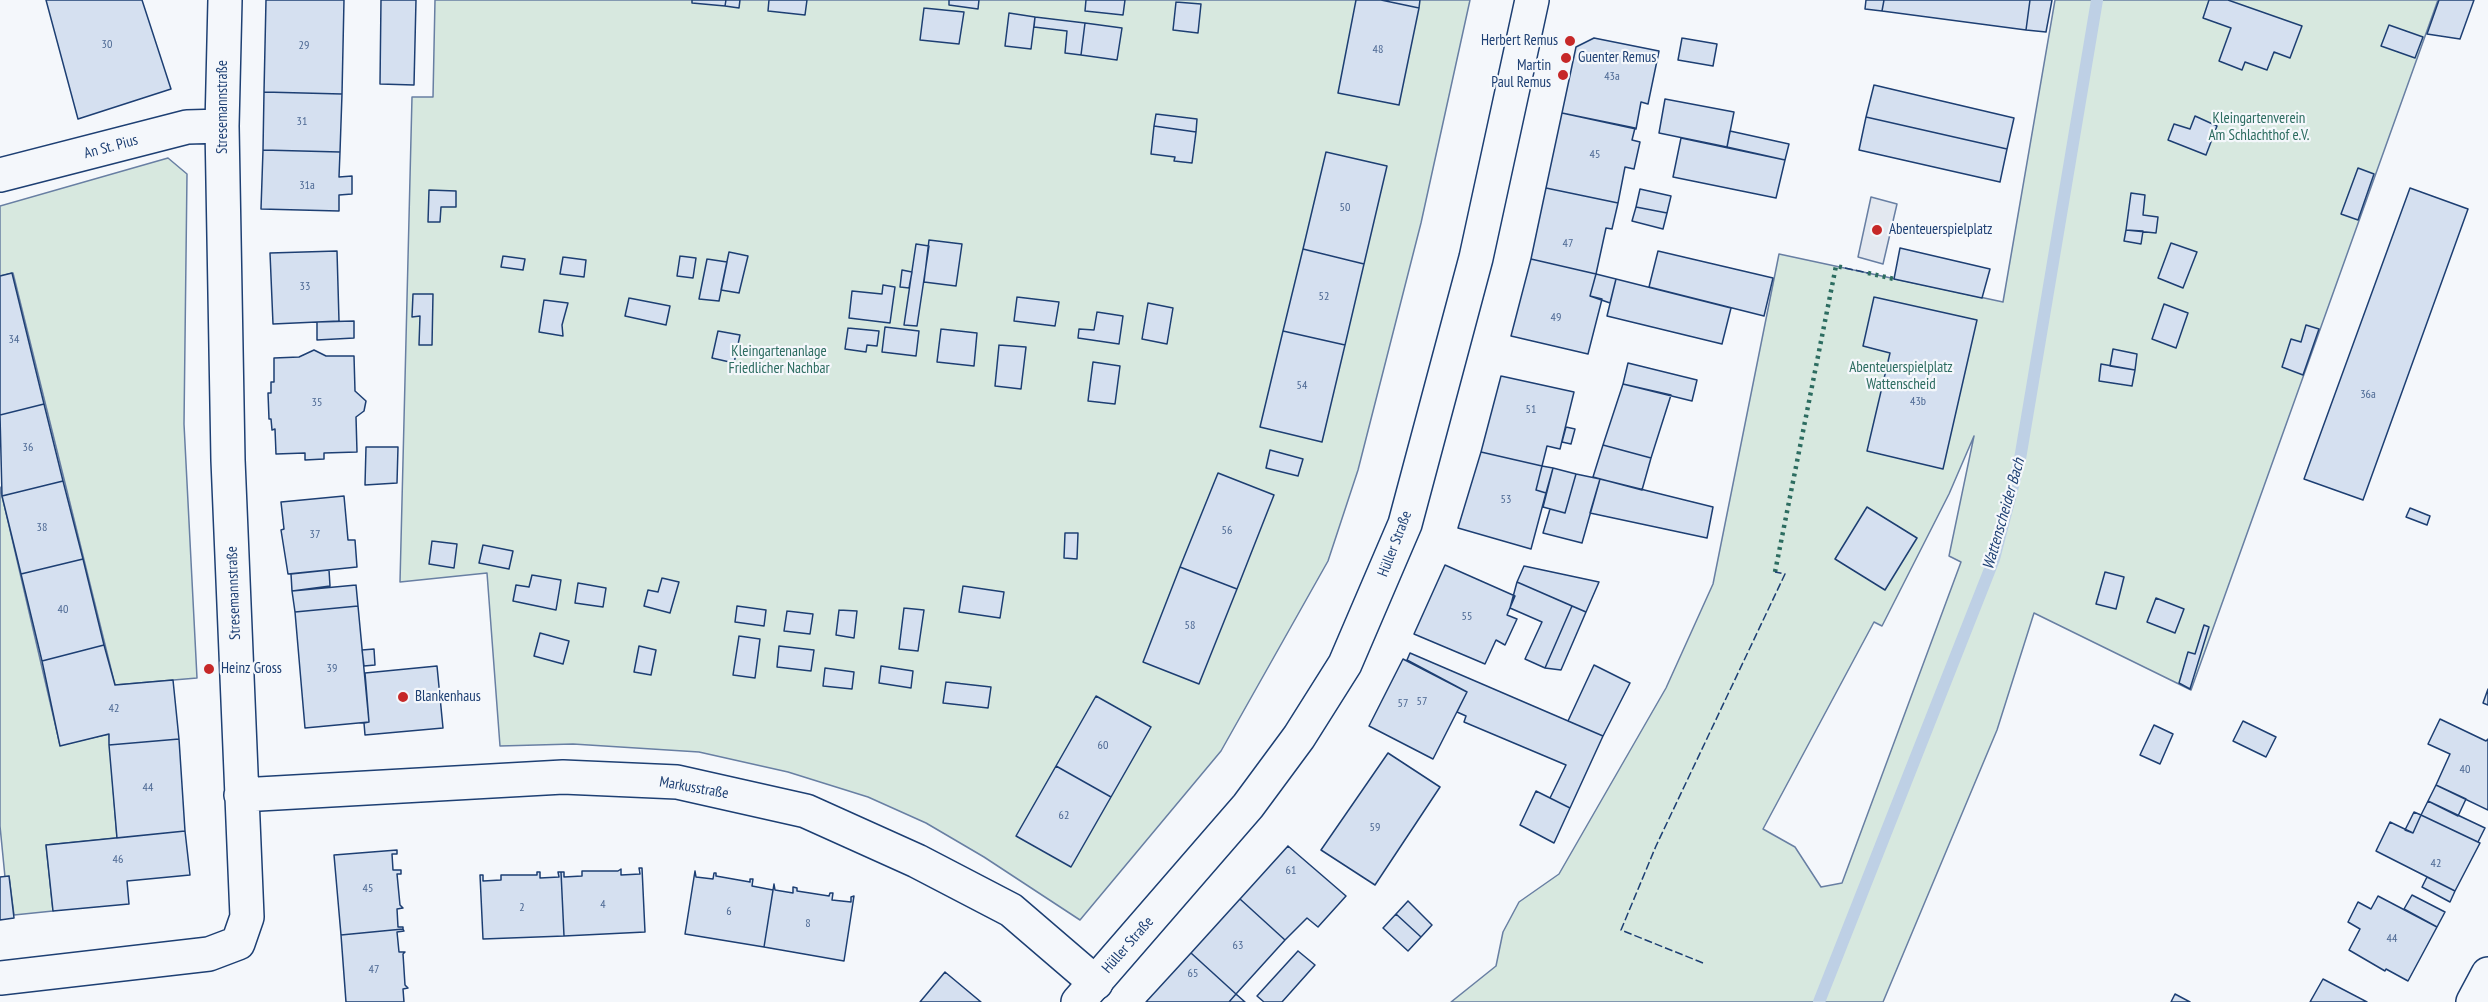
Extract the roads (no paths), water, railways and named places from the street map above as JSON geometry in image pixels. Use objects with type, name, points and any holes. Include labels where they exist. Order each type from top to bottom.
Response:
[{"type":"street","name":"Stresemannstraße","points":[[0,978],[209,954],[238,943],[247,917],[228,459],[222,126],[225,0]]},
{"type":"street","name":"Hüller Straße","points":[[1087,992],[1248,806],[1299,737],[1345,664],[1406,524],[1476,258],[1532,0]]},
{"type":"street","name":"An St. Pius","points":[[0,176],[187,127],[222,126]]},
{"type":"street","name":"Markusstraße","points":[[241,795],[563,777],[677,782],[806,811],[917,861],[1011,910],[1087,992]]},
{"type":"street","points":[[2473,1002],[2488,974]]},
{"type":"waterway","name":"Wattenscheider Bach","points":[[1819,1002],[1994,559],[2020,459],[2097,0]]},
{"type":"place","name":"Herbert Remus","points":[[1570,41]]},
{"type":"place","name":"Guenter Remus","points":[[1566,58]]},
{"type":"place","name":"Martin Paul Remus","points":[[1563,75]]},
{"type":"place","name":"Abenteuerspielplatz","points":[[1877,230]]},
{"type":"place","name":"Heinz Gross","points":[[209,669]]},
{"type":"place","name":"Blankenhaus","points":[[403,697]]},
{"type":"park label","name":"Kleingartenverein Am Schlachthof e.V.","points":[[2259,128]]},
{"type":"park label","name":"Kleingartenanlage Friedlicher Nachbar","points":[[779,360]]},
{"type":"park label","name":"Abenteuerspielplatz Wattenscheid","points":[[1901,376]]}]
